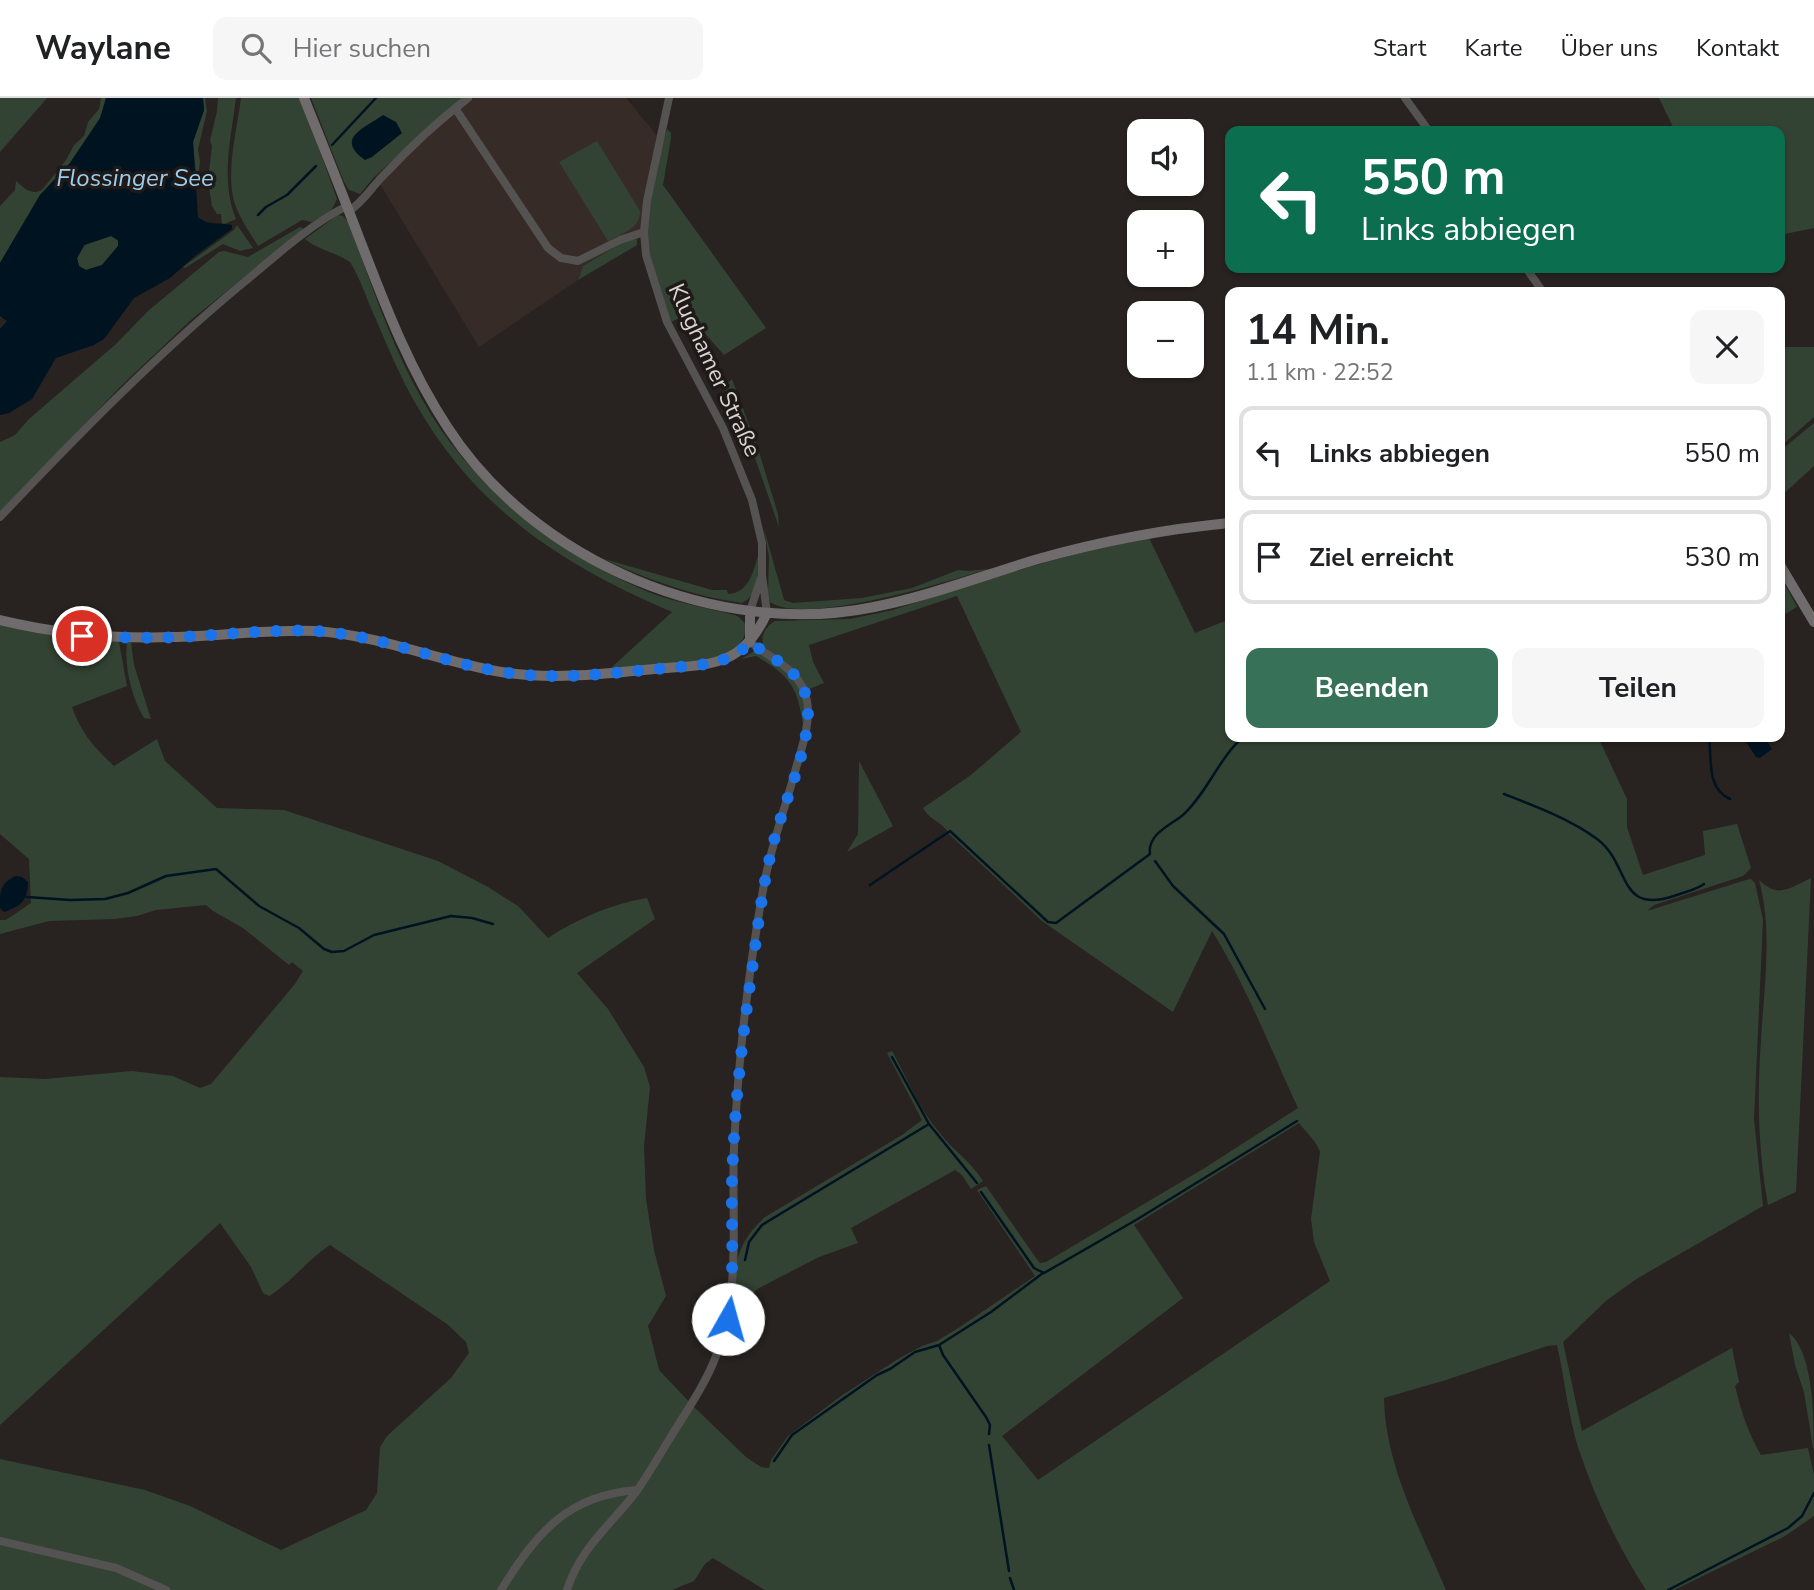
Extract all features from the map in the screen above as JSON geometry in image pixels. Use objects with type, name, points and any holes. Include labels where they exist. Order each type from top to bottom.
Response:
[{"type":"main road","points":[[304,98],[392,323],[423,387],[463,450],[503,492],[563,541],[635,580],[690,599],[750,611],[802,615],[874,607],[1097,544],[1165,530],[1225,524]]},
{"type":"main road","points":[[1785,573],[1814,622]]},
{"type":"main road","points":[[750,611],[750,642]]},
{"type":"main road","points":[[0,620],[69,634],[123,638],[285,631],[330,632],[381,641],[500,672],[541,676],[601,674],[710,664],[734,655],[750,642],[758,633],[767,613]]},
{"type":"street","points":[[0,517],[73,439],[195,323],[312,228],[358,205],[419,140],[468,98]]},
{"type":"street","name":"Klughamer Straße","points":[[669,98],[647,201],[644,232],[649,269],[667,322],[723,428],[752,500],[762,543],[762,575],[767,613]]},
{"type":"street","points":[[1405,98],[1425,126]]},
{"type":"street","points":[[456,108],[548,248],[556,256],[578,261],[620,240],[644,232]]},
{"type":"street","name":"Klughamer Straße","points":[[750,611],[762,575]]},
{"type":"street","points":[[567,1590],[583,1553],[638,1490],[693,1401],[715,1359],[728,1319],[732,1295],[735,1122],[746,1010],[763,889],[773,842],[803,742],[808,709],[805,692],[794,675],[750,642]]},
{"type":"street","points":[[500,1590],[530,1545],[563,1513],[592,1499],[638,1490]]},
{"type":"street","points":[[0,1541],[116,1568],[166,1590]]},
{"type":"shaded area","points":[[463,98],[626,98],[663,143],[646,237],[625,241],[583,266],[578,280],[479,347],[375,176]]},
{"type":"green space","points":[[0,98],[47,98],[0,152]]},
{"type":"green space","points":[[101,98],[106,98],[101,118],[70,163],[40,195],[0,263],[0,206],[15,190],[16,181],[31,192],[42,190],[66,160],[74,145],[84,136],[88,122],[99,109]]},
{"type":"green space","points":[[203,98],[207,111],[198,149],[200,162],[197,184],[193,142],[204,110]]},
{"type":"green space","points":[[218,98],[236,98],[228,174],[231,204],[236,219],[222,225],[221,214],[217,214],[212,206],[208,181],[212,146],[210,141]]},
{"type":"green space","points":[[241,98],[301,98],[337,199],[331,211],[312,222],[302,220],[258,246],[237,210],[231,185]]},
{"type":"green space","points":[[311,98],[463,98],[375,176],[360,194],[349,190],[344,182]]},
{"type":"green space","points":[[1659,98],[1814,98],[1814,228],[1785,234],[1785,126],[1673,126]]},
{"type":"green space","points":[[667,129],[671,138],[663,185],[766,328],[724,355],[695,322],[685,315],[671,322],[651,261],[647,240],[647,213]]},
{"type":"green space","points":[[597,141],[640,211],[634,226],[608,241],[559,162]]},
{"type":"green space","points":[[338,215],[343,216],[349,223],[391,336],[423,401],[464,460],[488,486],[543,533],[605,571],[661,596],[737,616],[746,625],[744,637],[737,647],[707,659],[611,668],[672,612],[595,575],[560,554],[526,531],[467,476],[417,406],[350,262],[305,239]]},
{"type":"green space","points":[[237,225],[253,248],[240,251],[223,244],[183,267],[234,230]]},
{"type":"green space","points":[[300,227],[304,229],[192,319],[120,387],[0,513],[0,442],[15,435],[29,419],[116,344],[148,311],[219,252],[248,257]]},
{"type":"green space","points":[[111,236],[118,241],[118,246],[102,265],[86,270],[79,266],[77,258],[85,245]]},
{"type":"green space","points":[[637,239],[637,245],[578,280],[583,266],[625,241]]},
{"type":"green space","points":[[1785,347],[1814,347],[1814,417],[1785,443]]},
{"type":"green space","points":[[732,379],[759,452],[778,514],[779,527],[744,426],[723,387]]},
{"type":"green space","points":[[1814,423],[1814,466],[1785,492],[1785,447]]},
{"type":"green space","points":[[764,529],[784,600],[793,603],[862,598],[912,588],[958,570],[988,569],[942,583],[844,606],[788,608],[770,602],[769,557]]},
{"type":"green space","points":[[1149,538],[1195,633],[1225,621],[1225,742],[1600,742],[1627,799],[1627,827],[1643,875],[1705,855],[1703,831],[1737,824],[1751,868],[1743,876],[1654,905],[1647,911],[1746,880],[1751,879],[1755,883],[1763,920],[1754,1119],[1763,1206],[1638,1278],[1607,1300],[1563,1342],[1582,1431],[1732,1348],[1739,1382],[1735,1386],[1737,1395],[1761,1455],[1808,1448],[1814,1475],[1814,1516],[1785,1536],[1674,1590],[1646,1590],[1617,1539],[1585,1468],[1572,1424],[1557,1345],[1384,1398],[1390,1448],[1397,1472],[1446,1590],[765,1590],[713,1558],[705,1564],[694,1581],[672,1590],[0,1590],[0,1543],[110,1570],[156,1588],[151,1579],[116,1566],[0,1539],[0,1459],[145,1490],[190,1506],[281,1550],[366,1510],[377,1493],[380,1447],[387,1436],[451,1378],[469,1353],[466,1342],[447,1324],[330,1245],[269,1296],[263,1293],[251,1267],[220,1223],[0,1425],[0,1077],[45,1079],[132,1071],[173,1076],[200,1088],[211,1084],[303,971],[292,962],[289,965],[243,928],[206,905],[156,910],[115,919],[49,921],[0,934],[0,920],[6,920],[31,903],[29,859],[0,834],[0,625],[71,639],[119,642],[127,686],[72,707],[89,739],[114,766],[157,739],[165,761],[217,808],[284,810],[438,861],[518,906],[548,938],[596,913],[647,898],[655,919],[577,973],[608,1009],[644,1067],[650,1087],[644,1146],[646,1199],[654,1250],[666,1296],[648,1326],[659,1370],[746,1457],[761,1467],[769,1468],[771,1460],[788,1436],[841,1396],[898,1359],[960,1327],[1035,1276],[977,1190],[986,1186],[1036,1258],[1040,1263],[1046,1262],[1203,1169],[1298,1108],[1247,996],[1212,931],[1173,1012],[1042,921],[923,808],[971,775],[1021,732],[957,596],[809,645],[813,662],[824,683],[802,692],[805,712],[803,725],[795,691],[784,676],[756,656],[741,659],[763,646],[764,632],[775,621],[850,619],[893,610],[981,581],[1107,545]],"holes":[[[1299,1123],[1320,1152],[1311,1219],[1314,1242],[1330,1281],[1038,1480],[1002,1436],[1183,1298],[1134,1225]]]},
{"type":"green space","points":[[758,556],[758,576],[754,589],[742,603],[671,586],[604,559],[712,590],[727,590],[728,594],[745,586]]},
{"type":"green space","points":[[1785,584],[1797,607],[1785,614]]},
{"type":"green space","points":[[131,642],[134,665],[151,719],[144,718],[130,682],[126,652],[127,643]]},
{"type":"green space","points":[[859,761],[893,826],[847,852],[858,834]]},
{"type":"green space","points":[[1811,878],[1796,1192],[1768,1205],[1759,1123],[1767,939],[1759,880],[1772,889],[1784,890]]},
{"type":"green space","points":[[892,1051],[932,1123],[983,1181],[971,1189],[962,1175],[955,1170],[851,1228],[858,1243],[819,1257],[759,1288],[733,1311],[737,1259],[755,1227],[765,1217],[902,1135],[922,1120],[887,1053]]},
{"type":"green space","points":[[1789,1333],[1797,1342],[1808,1371],[1813,1406],[1814,1454],[1804,1392]]},
{"type":"water","name":"Flossinger See","points":[[106,98],[203,98],[204,110],[193,142],[198,217],[210,223],[232,225],[232,229],[170,278],[134,298],[104,339],[56,358],[32,399],[9,413],[0,415],[0,329],[7,321],[0,316],[0,263],[40,195],[70,163],[100,118]],"holes":[[[111,236],[118,240],[118,246],[102,265],[86,270],[79,266],[77,258],[84,245]]]},
{"type":"water","points":[[383,115],[396,122],[402,133],[365,160],[352,146],[352,140],[361,129]]},
{"type":"water","points":[[1746,742],[1767,742],[1772,749],[1760,758],[1756,757]]},
{"type":"water","points":[[16,876],[28,882],[27,894],[19,905],[4,912],[0,908],[2,888]]},
{"type":"waterway","points":[[332,145],[376,98]]},
{"type":"waterway","points":[[258,215],[287,195],[316,166]]},
{"type":"waterway","points":[[870,885],[950,831],[1048,922],[1056,923],[1150,854],[1152,841],[1191,806],[1238,742]]},
{"type":"waterway","points":[[1709,742],[1714,780],[1722,794],[1730,799]]},
{"type":"waterway","points":[[1504,794],[1564,819],[1597,839],[1608,849],[1627,884],[1643,899],[1656,900],[1674,896],[1704,884]]},
{"type":"waterway","points":[[1155,861],[1173,886],[1224,934],[1265,1009]]},
{"type":"waterway","points":[[27,897],[105,899],[128,893],[166,876],[216,869],[259,906],[299,928],[324,949],[332,952],[344,951],[374,935],[451,916],[493,924]]},
{"type":"waterway","points":[[892,1057],[929,1124],[977,1183]]},
{"type":"waterway","points":[[981,1192],[1034,1268],[1044,1273],[1297,1121]]},
{"type":"waterway","points":[[745,1260],[749,1242],[762,1225],[929,1124]]},
{"type":"waterway","points":[[774,1461],[792,1435],[877,1375],[915,1352],[939,1345],[991,1312],[1043,1273]]},
{"type":"waterway","points":[[939,1345],[943,1355],[986,1417],[990,1425],[989,1434]]},
{"type":"waterway","points":[[989,1445],[1009,1571]]},
{"type":"waterway","points":[[1668,1590],[1788,1528],[1802,1516],[1814,1493]]},
{"type":"waterway","points":[[1010,1578],[1014,1590]]},
{"type":"route","points":[[82,636],[123,638],[285,631],[330,632],[381,641],[500,672],[541,676],[601,674],[710,664],[734,655],[750,642],[794,675],[805,692],[808,709],[803,742],[773,842],[763,889],[746,1010],[735,1122],[732,1182],[733,1269],[728,1319]]}]
